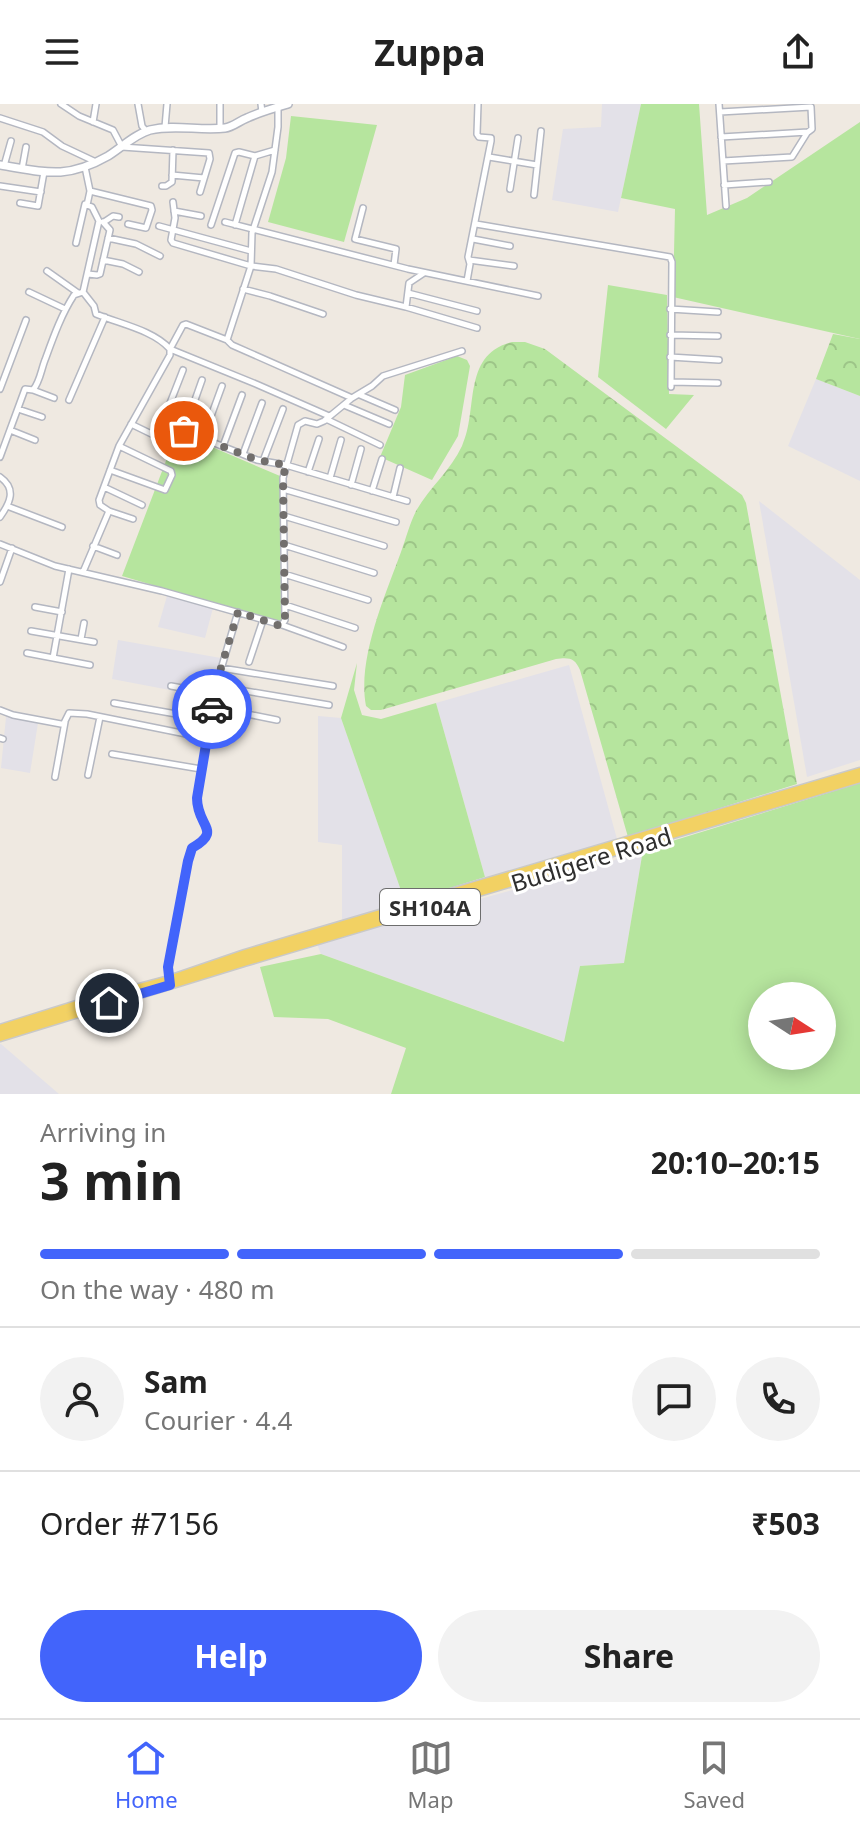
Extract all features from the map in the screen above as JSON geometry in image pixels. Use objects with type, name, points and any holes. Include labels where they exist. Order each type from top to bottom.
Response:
[{"type":"main road","name":"Budigere Road","points":[[0,1029],[83,1003],[169,982],[245,954],[860,772]]},
{"type":"main road","name":"Budigere Road","points":[[0,1037],[169,982],[860,778]]},
{"type":"street","points":[[61,104],[113,130],[122,147]]},
{"type":"street","points":[[93,122],[96,104]]},
{"type":"street","points":[[138,104],[142,126],[146,131]]},
{"type":"street","points":[[165,127],[167,104]]},
{"type":"street","points":[[220,104],[220,129]]},
{"type":"street","points":[[11,141],[2,165],[65,173],[96,162],[146,131],[165,127],[230,128],[262,108],[288,104]]},
{"type":"street","points":[[467,281],[491,138],[477,134],[478,104]]},
{"type":"street","points":[[719,104],[726,206]]},
{"type":"street","points":[[227,340],[251,266],[253,230],[268,188],[278,127],[278,105]]},
{"type":"street","points":[[720,112],[811,107],[812,129],[792,157],[723,161]]},
{"type":"street","points":[[0,118],[43,132],[62,146],[96,162]]},
{"type":"street","points":[[534,195],[541,131]]},
{"type":"street","points":[[721,137],[808,132]]},
{"type":"street","points":[[510,189],[518,138]]},
{"type":"street","points":[[22,169],[26,147]]},
{"type":"street","points":[[122,147],[209,153],[200,192]]},
{"type":"street","points":[[162,186],[170,184],[173,150]]},
{"type":"street","points":[[211,225],[235,153],[255,156],[275,150]]},
{"type":"street","points":[[235,225],[255,156]]},
{"type":"street","points":[[489,157],[537,165]]},
{"type":"street","points":[[76,243],[90,191],[85,167]]},
{"type":"street","points":[[20,203],[38,206],[44,172]]},
{"type":"street","points":[[172,175],[204,178]]},
{"type":"street","points":[[724,185],[769,182]]},
{"type":"street","points":[[0,186],[41,192]]},
{"type":"street","points":[[90,191],[151,206],[146,228],[128,224]]},
{"type":"street","points":[[173,202],[173,243],[251,266],[276,269],[356,295],[477,328]]},
{"type":"street","points":[[87,205],[110,230],[99,275],[88,274]]},
{"type":"street","points":[[363,208],[355,239],[396,249],[394,265]]},
{"type":"street","points":[[174,211],[201,216]]},
{"type":"street","points":[[33,390],[37,387],[65,309],[74,295],[80,292],[88,274],[101,222],[113,216],[119,217]]},
{"type":"street","points":[[225,222],[394,265],[538,296]]},
{"type":"street","points":[[476,224],[670,257],[671,385],[718,383]]},
{"type":"street","points":[[159,226],[251,251]]},
{"type":"street","points":[[108,238],[136,244],[160,256]]},
{"type":"street","points":[[473,239],[510,246]]},
{"type":"street","points":[[103,260],[123,264],[139,272]]},
{"type":"street","points":[[469,260],[514,266]]},
{"type":"street","points":[[47,271],[80,292],[94,306],[95,313],[140,330],[170,349],[256,384],[380,445]]},
{"type":"street","points":[[406,307],[409,283],[425,272]]},
{"type":"street","points":[[243,289],[323,314]]},
{"type":"street","points":[[29,292],[65,309]]},
{"type":"street","points":[[408,293],[477,311]]},
{"type":"street","points":[[670,309],[718,312]]},
{"type":"street","points":[[69,400],[105,317]]},
{"type":"street","points":[[0,389],[26,320]]},
{"type":"street","points":[[133,519],[109,511],[98,503],[119,446],[170,355],[183,325],[227,340],[232,345],[352,398]]},
{"type":"street","points":[[670,335],[718,336]]},
{"type":"street","points":[[282,625],[285,620],[283,489],[286,465],[298,425],[305,421],[317,424],[328,418],[390,373],[462,351]]},
{"type":"street","points":[[670,357],[719,360]]},
{"type":"street","points":[[183,370],[165,416],[169,425],[263,461],[407,501]]},
{"type":"street","points":[[184,431],[202,380]]},
{"type":"street","points":[[203,438],[222,386]]},
{"type":"street","points":[[0,457],[25,389],[54,398]]},
{"type":"street","points":[[359,394],[395,410]]},
{"type":"street","points":[[223,446],[242,395]]},
{"type":"street","points":[[243,454],[262,403]]},
{"type":"street","points":[[344,405],[389,424]]},
{"type":"street","points":[[18,409],[42,417]]},
{"type":"street","points":[[263,461],[283,409]]},
{"type":"street","points":[[131,424],[170,443]]},
{"type":"street","points":[[10,430],[35,440]]},
{"type":"street","points":[[308,472],[319,439]]},
{"type":"street","points":[[330,478],[341,440]]},
{"type":"street","points":[[110,470],[165,490],[172,475],[171,471],[119,446]]},
{"type":"street","points":[[351,485],[361,449]]},
{"type":"street","points":[[372,491],[382,459]]},
{"type":"street","points":[[393,497],[400,468]]},
{"type":"street","points":[[0,477],[10,488],[7,506],[0,517]]},
{"type":"street","points":[[104,487],[142,505]]},
{"type":"street","points":[[283,489],[396,522]]},
{"type":"street","points":[[7,506],[62,527]]},
{"type":"street","points":[[83,572],[109,511]]},
{"type":"street","points":[[284,516],[384,546]]},
{"type":"street","points":[[0,544],[55,566],[238,612],[343,647]]},
{"type":"street","points":[[284,545],[374,573]]},
{"type":"street","points":[[93,546],[117,555]]},
{"type":"street","points":[[0,582],[12,548]]},
{"type":"street","points":[[53,658],[69,569]]},
{"type":"street","points":[[284,574],[368,600]]},
{"type":"street","points":[[285,605],[355,628]]},
{"type":"street","points":[[35,607],[62,612]]},
{"type":"street","points":[[169,982],[168,967],[188,861],[192,848],[208,835],[197,808],[201,769],[216,686],[238,612]]},
{"type":"street","points":[[249,662],[263,620]]},
{"type":"street","points":[[81,639],[84,623]]},
{"type":"street","points":[[31,631],[94,642]]},
{"type":"street","points":[[27,653],[90,665]]},
{"type":"street","points":[[221,668],[333,686]]},
{"type":"street","points":[[171,686],[215,694]]},
{"type":"street","points":[[216,686],[329,705]]},
{"type":"street","points":[[114,703],[210,720]]},
{"type":"street","points":[[212,707],[277,720]]},
{"type":"street","points":[[0,710],[62,724],[71,713],[206,738]]},
{"type":"street","points":[[88,775],[100,717]]},
{"type":"street","points":[[55,777],[65,719]]},
{"type":"street","points":[[112,754],[201,769]]},
{"type":"shaded area","points":[[602,104],[641,104],[618,212],[552,200],[563,129],[601,127]]},
{"type":"shaded area","points":[[816,379],[860,396],[860,481],[788,446]]},
{"type":"shaded area","points":[[759,501],[860,580],[860,760],[807,777]]},
{"type":"shaded area","points":[[167,596],[213,608],[205,638],[158,627]]},
{"type":"shaded area","points":[[118,640],[221,658],[212,698],[112,679]]},
{"type":"shaded area","points":[[569,665],[617,839],[485,877],[436,703]]},
{"type":"shaded area","points":[[318,716],[341,718],[405,902],[342,923],[342,845],[318,842]]},
{"type":"shaded area","points":[[6,717],[38,723],[30,773],[1,768]]},
{"type":"shaded area","points":[[643,850],[624,963],[580,966],[565,1042],[321,954],[317,944],[592,868]]},
{"type":"shaded area","points":[[1,1044],[59,1094],[0,1094]]},
{"type":"green space","points":[[641,104],[699,104],[707,215],[747,198],[860,122],[860,339],[673,297],[675,209],[621,198]]},
{"type":"green space","points":[[291,116],[377,125],[344,242],[268,222],[286,158]]},
{"type":"green space","points":[[608,285],[667,295],[669,394],[694,395],[666,429],[598,377]]},
{"type":"green space","points":[[833,334],[860,339],[860,396],[816,379]]},
{"type":"green space","points":[[512,342],[525,342],[545,349],[742,495],[746,503],[797,784],[628,837],[580,670],[568,658],[381,710],[371,710],[366,706],[365,668],[369,648],[412,520],[462,446],[478,371],[496,349]]},
{"type":"green space","points":[[457,356],[467,360],[470,366],[458,436],[432,480],[380,457],[401,407],[405,375]]},
{"type":"green space","points":[[177,432],[280,476],[281,623],[122,576]]},
{"type":"green space","points":[[357,663],[354,690],[362,715],[381,719],[436,703],[485,877],[405,902],[341,718]]},
{"type":"green space","points":[[860,783],[860,1094],[391,1094],[406,1048],[328,1019],[274,1017],[260,967],[321,954],[564,1042],[580,966],[624,963],[643,850]]},
{"type":"way so far","points":[[184,431],[257,460],[286,465],[283,478],[285,620],[282,625],[277,625],[238,612],[212,709]]},
{"type":"route","points":[[109,1003],[170,985],[168,967],[188,861],[192,848],[208,835],[197,808],[197,798],[212,709]]}]
